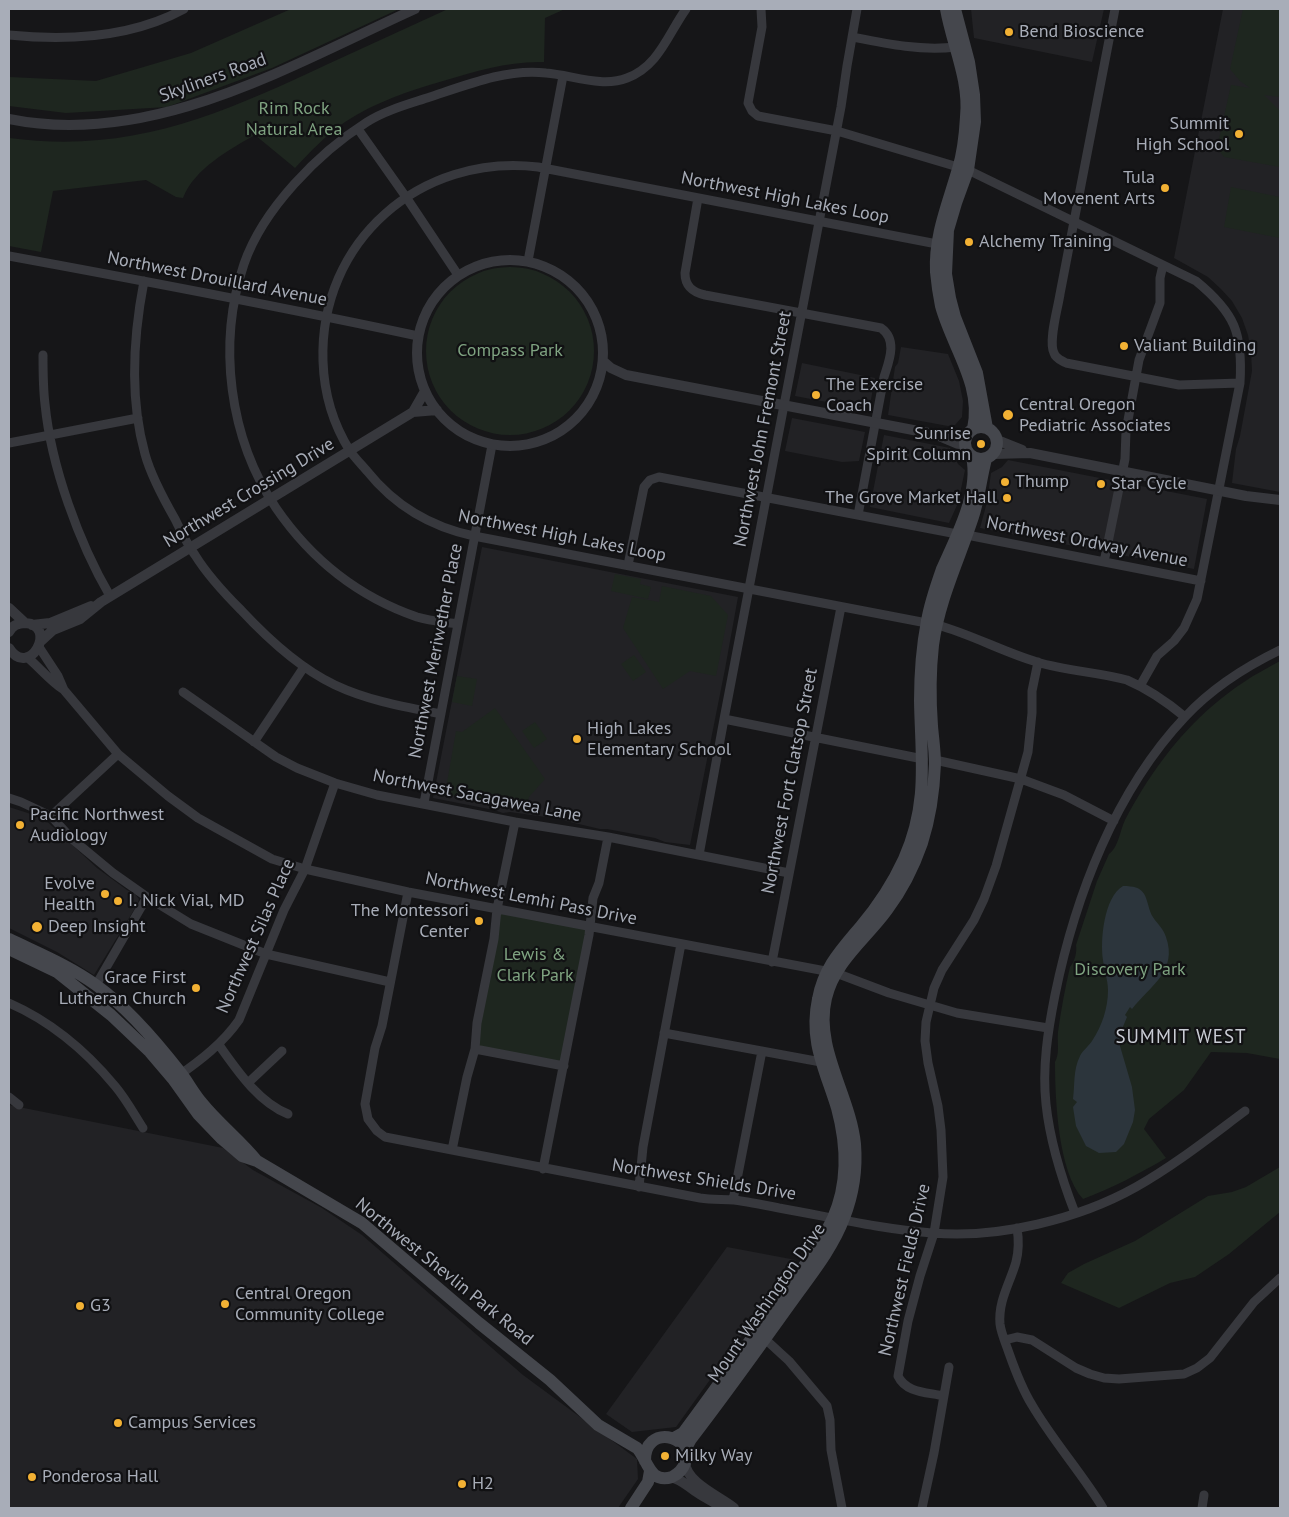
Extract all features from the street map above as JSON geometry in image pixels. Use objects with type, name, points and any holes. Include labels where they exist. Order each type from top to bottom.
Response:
[{"type":"main road","points":[[946,9],[960,64],[966,106],[964,169],[940,224],[936,273],[941,307],[961,354],[972,389],[975,415],[971,432],[965,440],[969,452],[979,460],[990,456],[997,447],[997,440],[993,432],[987,428],[980,427],[971,432]]},
{"type":"main road","points":[[955,9],[969,62],[974,96],[975,122],[950,221],[946,245],[946,274],[955,317],[977,374],[987,428]]},
{"type":"main road","name":"Mount Washington Drive","points":[[962,535],[973,482],[974,469],[969,452]]},
{"type":"main road","name":"Mount Washington Drive","points":[[674,1438],[683,1433],[838,1219],[851,1197],[856,1166],[855,1144],[852,1124],[827,1047],[824,1031],[826,999],[831,973],[838,952],[884,897],[904,858],[918,813],[929,759],[920,701],[922,650],[932,624],[936,587],[978,500],[990,456]]},
{"type":"main road","name":"Northwest Shevlin Park Road","points":[[9,939],[62,964],[96,985],[130,1015],[177,1076],[257,1161],[362,1223],[576,1404],[598,1425],[642,1453],[647,1466]]},
{"type":"main road","name":"Northwest Shevlin Park Road","points":[[9,949],[57,972],[105,1010],[177,1076]]},
{"type":"main road","name":"Mount Washington Drive","points":[[685,1456],[691,1439],[765,1339],[833,1242],[845,1173],[845,1151],[836,1107],[821,1062],[815,1034],[819,994],[831,973]]},
{"type":"main road","name":"Northwest Shevlin Park Road","points":[[576,1404],[636,1439],[652,1442]]},
{"type":"main road","points":[[631,1508],[648,1482],[646,1450],[652,1442],[662,1437],[674,1438],[678,1441],[685,1456],[679,1473],[654,1486],[638,1508]]},
{"type":"main road","points":[[647,1466],[654,1474],[667,1478]]},
{"type":"street","points":[[9,35],[42,38],[95,36],[137,28],[171,16],[184,9]]},
{"type":"street","name":"Skyliners Road","points":[[9,120],[35,123],[106,124],[173,111],[260,80],[415,9]]},
{"type":"street","points":[[458,624],[420,618],[388,605],[355,587],[327,565],[298,537],[264,489],[245,444],[237,418],[233,394],[230,347],[231,325],[244,264],[265,222],[315,163],[341,140],[382,114],[491,77],[524,72],[547,73],[608,82],[625,79],[639,73],[656,59],[675,24],[686,9]]},
{"type":"street","points":[[761,9],[762,28],[748,103],[752,111],[758,116],[837,131],[964,169],[1163,264],[1196,282],[1223,307],[1232,322],[1242,356],[1240,383],[1200,581],[1191,614],[1184,628],[1174,641],[1157,656],[1140,686]]},
{"type":"street","name":"Northwest John Fremont Street","points":[[699,855],[837,131],[857,9]]},
{"type":"street","points":[[1115,9],[1052,339],[1053,352],[1057,358],[1066,363],[1179,385],[1240,383]]},
{"type":"street","points":[[852,37],[908,47],[939,49],[956,47]]},
{"type":"street","points":[[528,261],[563,76]]},
{"type":"street","points":[[358,129],[458,275]]},
{"type":"street","name":"Northwest High Lakes Loop","points":[[937,244],[546,169],[508,166],[475,168],[444,177],[406,197],[390,208],[376,222],[351,253],[337,281],[327,316],[323,347],[326,390],[334,416],[350,451],[377,484],[402,506],[442,527],[474,536],[932,624],[958,631],[1000,650],[1038,662],[1066,669],[1112,676],[1140,686],[1158,696],[1185,716]]},
{"type":"street","points":[[698,198],[685,273],[685,279],[689,287],[700,294],[881,328],[889,337],[891,345],[890,355],[858,515]]},
{"type":"street","name":"Northwest Drouillard Avenue","points":[[9,256],[327,316],[418,336]]},
{"type":"street","points":[[518,259],[528,261],[546,266],[568,278],[585,295],[600,325],[603,361],[599,380],[588,404],[564,430],[545,439],[524,445],[492,445],[476,440],[459,431],[447,422],[437,410],[425,391],[419,375],[416,361],[418,336],[436,298],[458,275],[488,262],[518,259]]},
{"type":"street","points":[[1104,562],[1125,459],[1126,431],[1136,377],[1141,355],[1160,303],[1160,278],[1163,264]]},
{"type":"street","points":[[144,281],[139,308],[135,355],[135,392],[138,418],[145,454],[154,477],[190,548],[217,586],[252,622],[304,667],[337,686],[375,700],[441,714]]},
{"type":"street","points":[[43,355],[45,406],[58,472],[106,599]]},
{"type":"street","points":[[603,361],[611,368],[626,375]]},
{"type":"street","points":[[599,380],[609,376],[626,375],[934,434],[971,432]]},
{"type":"street","name":"Northwest Crossing Drive","points":[[413,412],[425,391]]},
{"type":"street","name":"Northwest Crossing Drive","points":[[23,656],[36,652],[40,644],[54,630],[80,619],[106,599],[413,412],[437,410]]},
{"type":"street","points":[[9,443],[138,418]]},
{"type":"street","points":[[934,434],[969,452]]},
{"type":"street","points":[[997,440],[1030,453],[1218,490],[1280,500]]},
{"type":"street","name":"Northwest Meriwether Place","points":[[424,803],[492,445]]},
{"type":"street","points":[[990,456],[1030,453]]},
{"type":"street","name":"Northwest Ordway Avenue","points":[[628,565],[645,485],[650,480],[665,477],[1200,581]]},
{"type":"street","name":"Northwest Crossing Drive","points":[[9,632],[14,626],[50,623],[106,599]]},
{"type":"street","name":"Northwest Fort Clatsop Street","points":[[772,962],[840,607]]},
{"type":"street","points":[[9,608],[39,632],[40,644]]},
{"type":"street","name":"Northwest Lemhi Pass Drive","points":[[40,644],[64,690],[118,754],[198,818],[272,858],[305,869],[408,892],[831,973],[929,1006],[978,1017],[1048,1028]]},
{"type":"street","points":[[9,648],[15,654],[23,656]]},
{"type":"street","points":[[1076,1213],[1059,1169],[1050,1138],[1045,1102],[1044,1071],[1048,1028],[1060,971],[1075,917],[1099,852],[1114,821],[1147,764],[1185,716],[1237,674],[1280,650]]},
{"type":"street","points":[[9,660],[23,656]]},
{"type":"street","name":"Northwest Lemhi Pass Drive","points":[[23,656],[39,667],[53,683],[64,690]]},
{"type":"street","name":"Northwest Fields Drive","points":[[944,1396],[905,1387],[898,1376],[908,1321],[934,1233],[944,1164],[938,1106],[925,1041],[926,1022],[929,1006],[942,970],[974,920],[990,882],[1021,779],[1031,731],[1032,691],[1038,662]]},
{"type":"street","points":[[254,742],[304,667]]},
{"type":"street","name":"Northwest Sacagawea Lane","points":[[182,692],[276,757],[297,768],[335,783],[377,795],[515,822],[608,837],[789,873]]},
{"type":"street","points":[[724,719],[1021,779],[1064,795],[1114,821]]},
{"type":"street","points":[[51,816],[118,754]]},
{"type":"street","name":"Northwest Silas Place","points":[[177,1076],[218,1045],[229,1035],[239,1020],[284,910],[305,869],[335,783]]},
{"type":"street","points":[[9,798],[51,816],[72,839],[113,873],[191,924],[266,954],[390,982]]},
{"type":"street","points":[[452,1150],[466,1078],[476,1049],[477,1023],[494,939],[497,909],[515,822]]},
{"type":"street","points":[[543,1169],[590,927],[593,898],[599,882],[608,837]]},
{"type":"street","name":"Northwest Shields Drive","points":[[408,892],[365,1104],[368,1118],[377,1131],[385,1137],[700,1198],[733,1200],[838,1219],[934,1233],[974,1234],[1017,1228],[1076,1213],[1103,1203],[1136,1187],[1185,1156],[1245,1111]]},
{"type":"street","points":[[96,985],[147,897]]},
{"type":"street","points":[[640,1187],[643,1147],[681,944]]},
{"type":"street","points":[[9,1003],[36,1017],[67,1038],[89,1058],[116,1086],[143,1128]]},
{"type":"street","points":[[664,1033],[821,1062]]},
{"type":"street","points":[[218,1045],[269,1103],[288,1114]]},
{"type":"street","points":[[476,1049],[564,1066]]},
{"type":"street","points":[[249,1082],[282,1051]]},
{"type":"street","points":[[733,1200],[762,1051]]},
{"type":"street","points":[[9,1097],[19,1104]]},
{"type":"street","points":[[1017,1228],[1019,1244],[1017,1260],[1005,1290],[1000,1326],[1019,1378],[1031,1404],[1103,1508]]},
{"type":"street","points":[[1005,1340],[1017,1337],[1032,1340],[1076,1368],[1104,1378],[1119,1379],[1184,1374],[1197,1368],[1210,1358],[1254,1302],[1280,1278]]},
{"type":"street","points":[[765,1339],[790,1361],[827,1406],[830,1420],[831,1450],[842,1508]]},
{"type":"street","points":[[922,1508],[949,1367]]},
{"type":"street","points":[[685,1456],[687,1472],[696,1482],[734,1508]]},
{"type":"street","points":[[667,1478],[677,1478],[723,1508]]},
{"type":"street","points":[[1202,1508],[1204,1495]]},
{"type":"shaded area","points":[[971,9],[1104,9],[1092,62],[974,38]]},
{"type":"shaded area","name":"Summit High School","points":[[1223,9],[1280,9],[1280,492],[1232,483],[1236,449],[1252,371],[1248,335],[1242,318],[1232,301],[1221,289],[1208,277],[1174,258]]},
{"type":"shaded area","points":[[901,347],[948,354],[959,381],[963,401],[962,417],[955,425],[948,426],[888,415],[895,367],[898,363]]},
{"type":"shaded area","points":[[802,363],[875,378],[869,410],[795,396]]},
{"type":"shaded area","points":[[792,418],[865,432],[859,461],[842,462],[785,451]]},
{"type":"shaded area","points":[[884,435],[950,448],[958,464],[965,470],[958,503],[949,523],[870,507]]},
{"type":"shaded area","points":[[1008,460],[1207,499],[1194,569],[980,528],[987,502],[991,473],[1002,467]]},
{"type":"shaded area","name":"High Lakes Elementary School","points":[[482,547],[738,597],[690,845],[665,842],[655,838],[600,829],[553,818],[510,812],[503,813],[433,798]]},
{"type":"shaded area","points":[[9,807],[34,815],[39,814],[97,868],[135,894],[139,899],[94,975],[57,952],[9,928]]},
{"type":"shaded area","points":[[1123,886],[1140,889],[1143,892],[1151,914],[1166,937],[1169,949],[1165,969],[1154,985],[1132,1009],[1130,1007],[1125,1015],[1127,1017],[1122,1029],[1120,1046],[1132,1087],[1135,1110],[1133,1122],[1124,1144],[1116,1152],[1099,1153],[1086,1146],[1076,1126],[1073,1107],[1077,1102],[1073,1099],[1076,1067],[1080,1056],[1096,1035],[1106,1010],[1108,990],[1102,952],[1103,931],[1111,899]]},
{"type":"shaded area","name":"Central Oregon Community College","points":[[9,1105],[223,1148],[253,1170],[322,1208],[362,1235],[523,1375],[637,1459],[638,1479],[618,1508],[9,1508]]},
{"type":"shaded area","points":[[727,1247],[796,1260],[676,1427],[632,1432],[606,1414]]},
{"type":"green space","points":[[291,9],[399,9],[272,68],[167,107],[66,113],[9,106],[9,77],[96,81],[191,53]]},
{"type":"green space","name":"Rim Rock Natural Area","points":[[448,9],[565,9],[545,18],[544,62],[518,63],[480,70],[380,103],[338,127],[295,168],[255,135],[224,153],[204,169],[195,178],[183,198],[176,197],[146,180],[53,191],[41,252],[9,246],[9,138],[54,142],[95,140],[135,135],[174,126],[212,114],[249,99]]},
{"type":"green space","points":[[1243,9],[1280,9],[1280,97],[1264,95],[1280,111],[1280,167],[1224,157],[1217,148],[1231,85],[1250,88],[1240,81],[1230,69]]},
{"type":"green space","points":[[1231,187],[1280,197],[1280,238],[1224,227]]},
{"type":"green space","name":"Compass Park","points":[[510,267],[534,271],[550,277],[575,298],[584,311],[590,327],[594,351],[590,375],[584,391],[563,416],[550,425],[534,431],[510,435],[486,431],[470,425],[445,404],[436,391],[430,375],[426,351],[430,327],[436,311],[457,286],[470,277],[486,271]]},
{"type":"green space","points":[[615,574],[641,579],[640,584],[651,587],[648,599],[611,591]]},
{"type":"green space","points":[[662,586],[711,596],[728,615],[716,676],[690,671],[663,689],[623,628],[632,597],[659,602]]},
{"type":"green space","points":[[634,655],[646,672],[633,681],[621,664]]},
{"type":"green space","name":"Discovery Park","points":[[1280,661],[1280,1059],[1247,1053],[1211,1052],[1184,1090],[1149,1119],[1144,1129],[1166,1158],[1146,1170],[1083,1199],[1068,1171],[1063,1153],[1057,1114],[1055,1062],[1058,1051],[1060,1016],[1070,967],[1076,953],[1076,945],[1097,881],[1109,854],[1117,844],[1125,820],[1133,805],[1152,774],[1175,744],[1200,717],[1228,693]]},
{"type":"green space","points":[[457,676],[477,679],[472,706],[452,702]]},
{"type":"green space","points":[[495,708],[545,779],[529,797],[526,810],[445,794],[456,731],[462,732]]},
{"type":"green space","points":[[535,722],[547,739],[534,748],[522,731]]},
{"type":"green space","name":"Lewis & Clark Park","points":[[497,909],[590,927],[564,1066],[475,1049]]},
{"type":"green space","points":[[1280,1167],[1280,1212],[1229,1254],[1195,1277],[1170,1283],[1119,1308],[1061,1283],[1068,1273],[1135,1241],[1208,1196],[1232,1192],[1246,1187]]},
{"type":"place","name":"Bend Bioscience","points":[[1009,32]]},
{"type":"place","name":"Summit High School","points":[[1239,134]]},
{"type":"place","name":"Tula Movenent Arts","points":[[1165,188]]},
{"type":"place","name":"Alchemy Training","points":[[969,242]]},
{"type":"place","name":"Valiant Building","points":[[1124,346]]},
{"type":"place","name":"The Exercise Coach","points":[[816,395]]},
{"type":"place","name":"Central Oregon Pediatric Associates","points":[[1008,415]]},
{"type":"place","name":"Sunrise Spirit Column","points":[[981,444]]},
{"type":"place","name":"Thump","points":[[1005,482]]},
{"type":"place","name":"Star Cycle","points":[[1101,484]]},
{"type":"place","name":"The Grove Market Hall","points":[[1007,498]]},
{"type":"place","name":"High Lakes Elementary School","points":[[577,739]]},
{"type":"place","name":"Pacific Northwest Audiology","points":[[20,825]]},
{"type":"place","name":"Evolve Health","points":[[105,894]]},
{"type":"place","name":"I. Nick Vial, MD","points":[[118,901]]},
{"type":"place","name":"The Montessori Center","points":[[479,921]]},
{"type":"place","name":"Deep Insight","points":[[37,927]]},
{"type":"place","name":"Grace First Lutheran Church","points":[[196,988]]},
{"type":"place","name":"Central Oregon Community College","points":[[225,1304]]},
{"type":"place","name":"G3","points":[[80,1306]]},
{"type":"place","name":"Campus Services","points":[[118,1423]]},
{"type":"place","name":"Milky Way","points":[[665,1456]]},
{"type":"place","name":"Ponderosa Hall","points":[[32,1477]]},
{"type":"place","name":"H2","points":[[462,1484]]},
{"type":"district","name":"SUMMIT WEST","points":[[1181,1038]]}]
